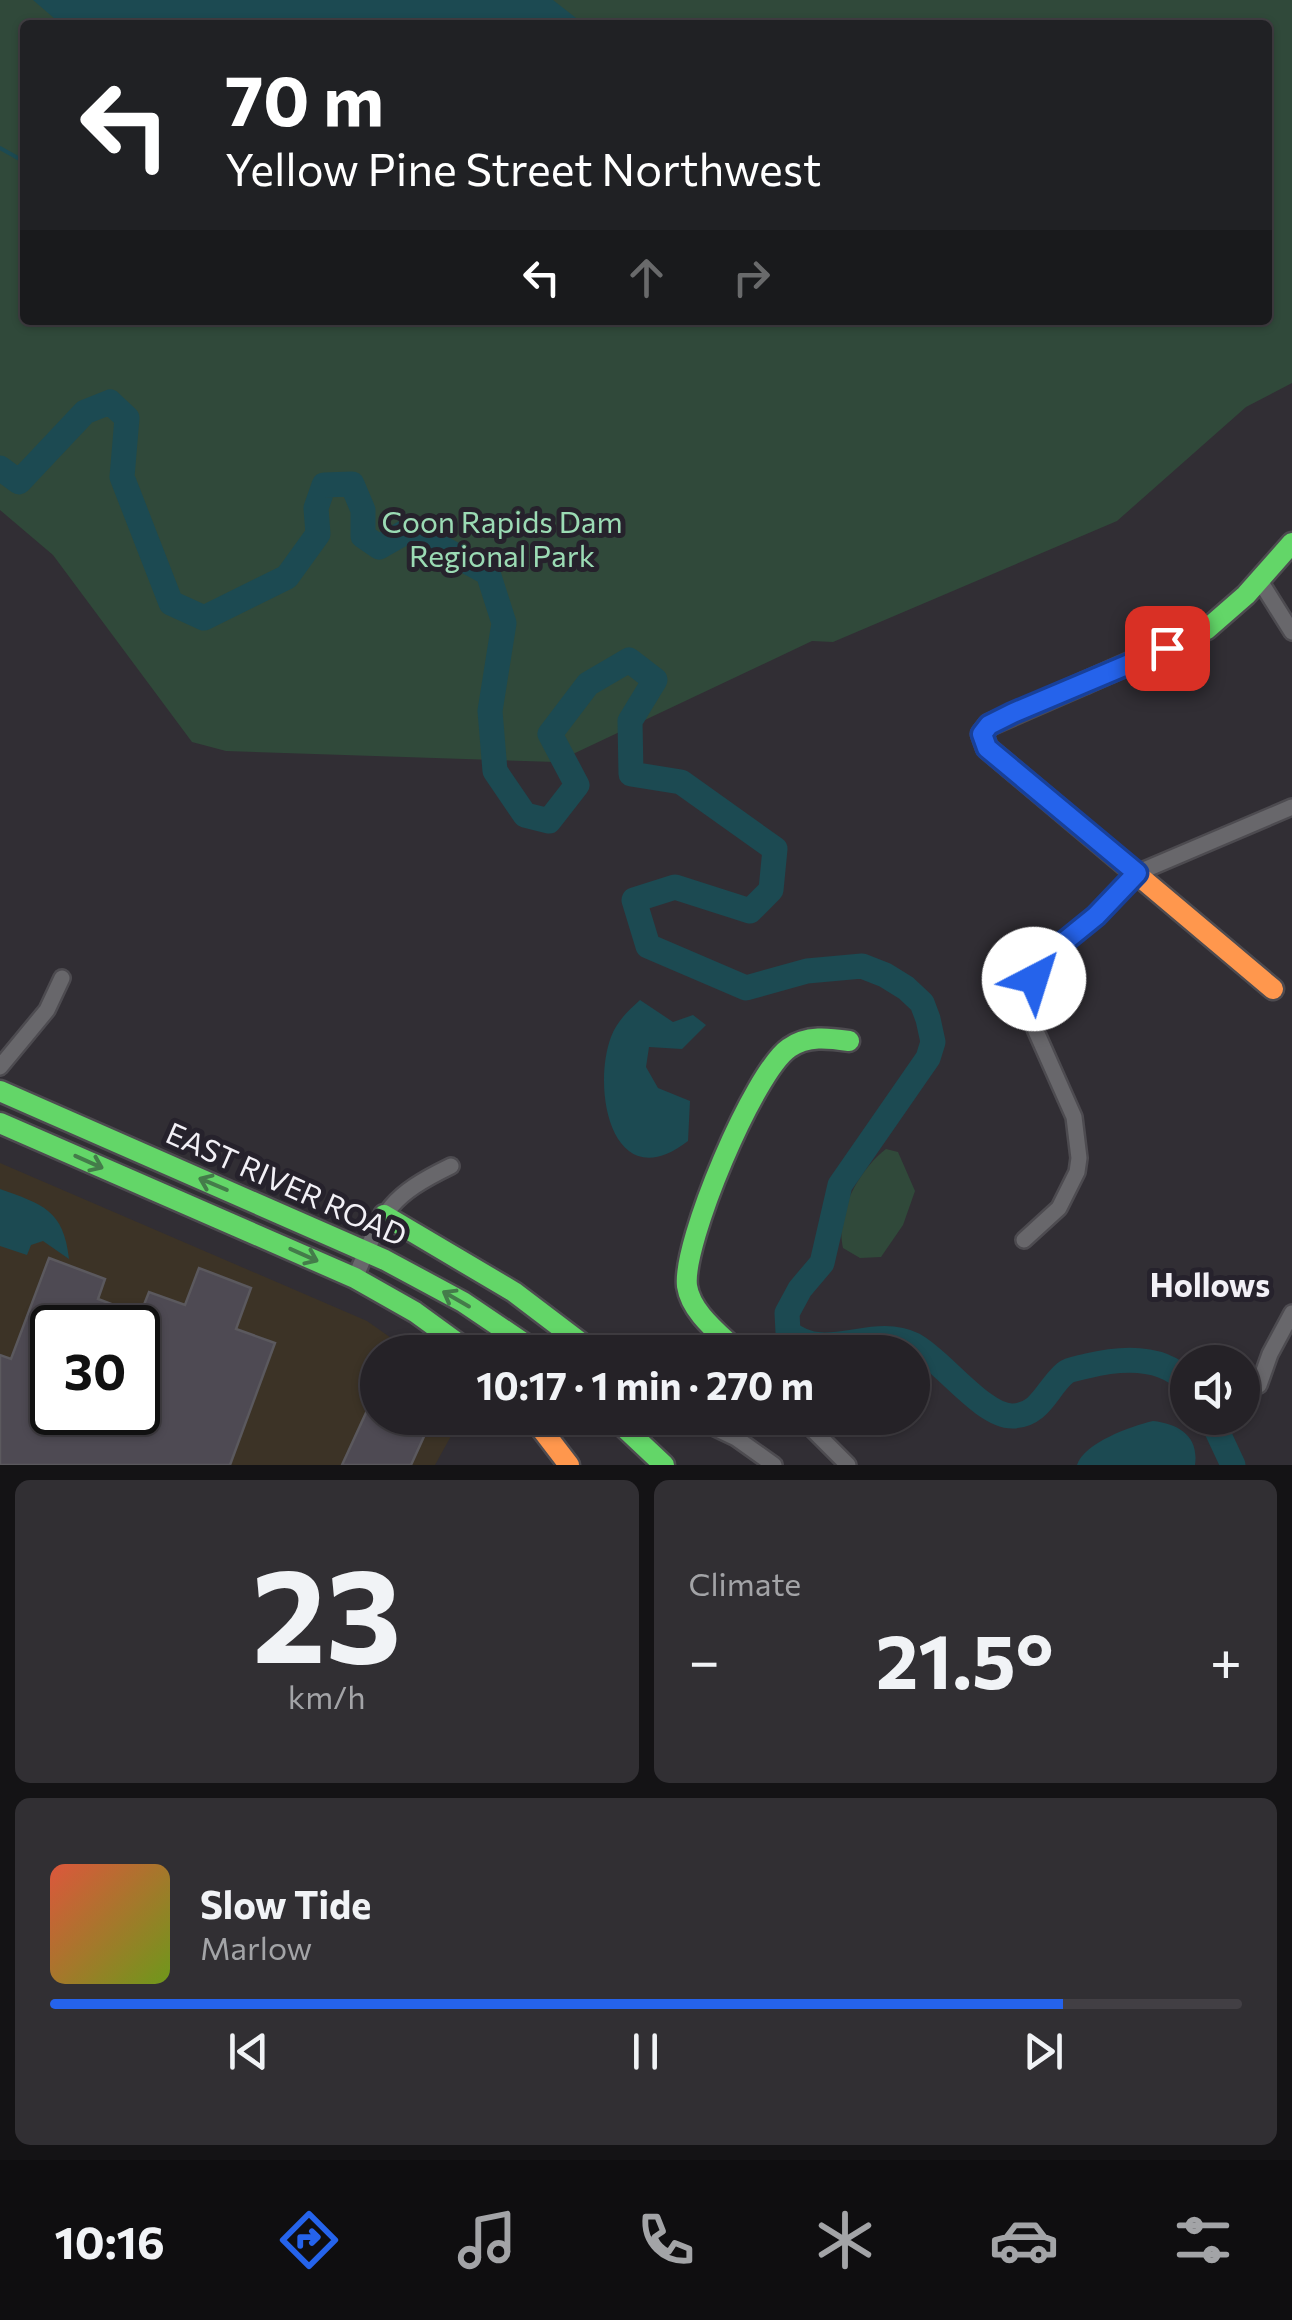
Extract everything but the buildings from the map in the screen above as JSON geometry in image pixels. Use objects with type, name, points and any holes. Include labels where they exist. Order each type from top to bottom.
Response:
[{"type":"street","points":[[1273,989],[987,748],[982,734],[989,725],[1192,638],[1229,614],[1292,543]]},
{"type":"street","points":[[1260,581],[1292,632]]},
{"type":"street","points":[[1024,1240],[1060,1208],[1078,1172],[1079,1158],[1074,1118],[1034,1030],[1030,1002],[1034,979],[1054,950],[1096,916],[1137,873],[1292,807]]},
{"type":"street","points":[[1010,972],[1034,979]]},
{"type":"street","points":[[0,1067],[47,1010],[62,978]]},
{"type":"street","points":[[721,1335],[703,1317],[687,1284],[692,1244],[748,1107],[769,1068],[784,1051],[804,1038],[850,1041]]},
{"type":"street","name":"EAST RIVER ROAD","points":[[0,1091],[366,1251],[463,1302],[512,1335]]},
{"type":"street","name":"EAST RIVER ROAD","points":[[0,1123],[355,1278],[448,1335]]},
{"type":"street","points":[[355,1278],[384,1215],[408,1188],[450,1166]]},
{"type":"street","points":[[384,1215],[514,1292],[571,1335]]},
{"type":"street","points":[[1260,1382],[1292,1314]]},
{"type":"street","points":[[546,1435],[569,1465]]},
{"type":"street","points":[[632,1435],[664,1465]]},
{"type":"street","points":[[730,1435],[774,1465]]},
{"type":"street","points":[[818,1435],[848,1465]]},
{"type":"shaded area","points":[[0,1163],[367,1321],[387,1335],[360,1335],[360,1435],[452,1435],[435,1465],[0,1465]]},
{"type":"green space","name":"Coon Rapids Dam Regional Park","points":[[0,0],[1292,0],[1292,383],[1246,407],[1117,521],[833,642],[812,641],[556,762],[226,751],[192,742],[53,555],[0,510]]},
{"type":"green space","points":[[886,1149],[898,1152],[915,1191],[903,1225],[881,1257],[860,1258],[843,1248],[846,1207],[858,1180]]},
{"type":"water","points":[[33,0],[553,0],[579,20],[56,20]]},
{"type":"water","points":[[640,1000],[673,1022],[693,1015],[706,1025],[682,1049],[649,1047],[646,1067],[658,1088],[690,1101],[688,1141],[662,1155],[642,1157],[625,1148],[614,1131],[604,1084],[611,1037]]},
{"type":"water","points":[[0,1189],[28,1199],[56,1219],[69,1259],[43,1241],[31,1245],[27,1255],[0,1246]]},
{"type":"water","points":[[1153,1421],[1170,1425],[1170,1435],[1187,1435],[1191,1440],[1195,1465],[1077,1465],[1098,1443]]},
{"type":"waterway","points":[[0,148],[20,159]]},
{"type":"waterway","points":[[0,468],[19,482],[85,412],[110,402],[127,418],[122,477],[171,603],[204,618],[287,577],[318,534],[316,508],[324,485],[352,484],[363,510],[363,536],[379,547],[409,530],[488,573],[504,623],[490,711],[495,771],[525,815],[549,821],[577,785],[550,734],[588,684],[629,660],[655,680],[630,721],[631,774],[681,782],[775,849],[771,890],[750,911],[675,887],[634,900],[648,946],[746,988],[807,971],[862,966],[885,975],[922,1003],[933,1042],[928,1058],[840,1185],[822,1263],[800,1289],[787,1313],[788,1332],[818,1345],[882,1339],[914,1345],[976,1398],[1001,1414],[1013,1416],[1037,1406],[1059,1379],[1075,1369],[1127,1360],[1170,1369]]},
{"type":"waterway","points":[[1219,1435],[1233,1465]]},
{"type":"traffic: fast","points":[[1085,683],[1207,629],[1246,595],[1292,543]]},
{"type":"traffic: fast","points":[[720,1335],[700,1314],[687,1286],[696,1234],[723,1160],[758,1089],[789,1048],[811,1039],[849,1041]]},
{"type":"traffic: fast","points":[[0,1091],[385,1260],[463,1302],[512,1335]]},
{"type":"traffic: fast","points":[[0,1123],[355,1278],[447,1335]]},
{"type":"traffic: fast","points":[[384,1215],[514,1292],[571,1335]]},
{"type":"traffic: fast","points":[[632,1435],[664,1465]]},
{"type":"traffic: slow","points":[[1085,683],[989,725],[982,734],[987,748],[1273,989]]},
{"type":"traffic: slow","points":[[546,1435],[569,1465]]},
{"type":"district","name":"Hollows","points":[[1210,1286]]},
{"type":"route","points":[[1034,979],[1054,950],[1096,916],[1137,873],[987,748],[982,740],[984,729],[1167,648]]}]
